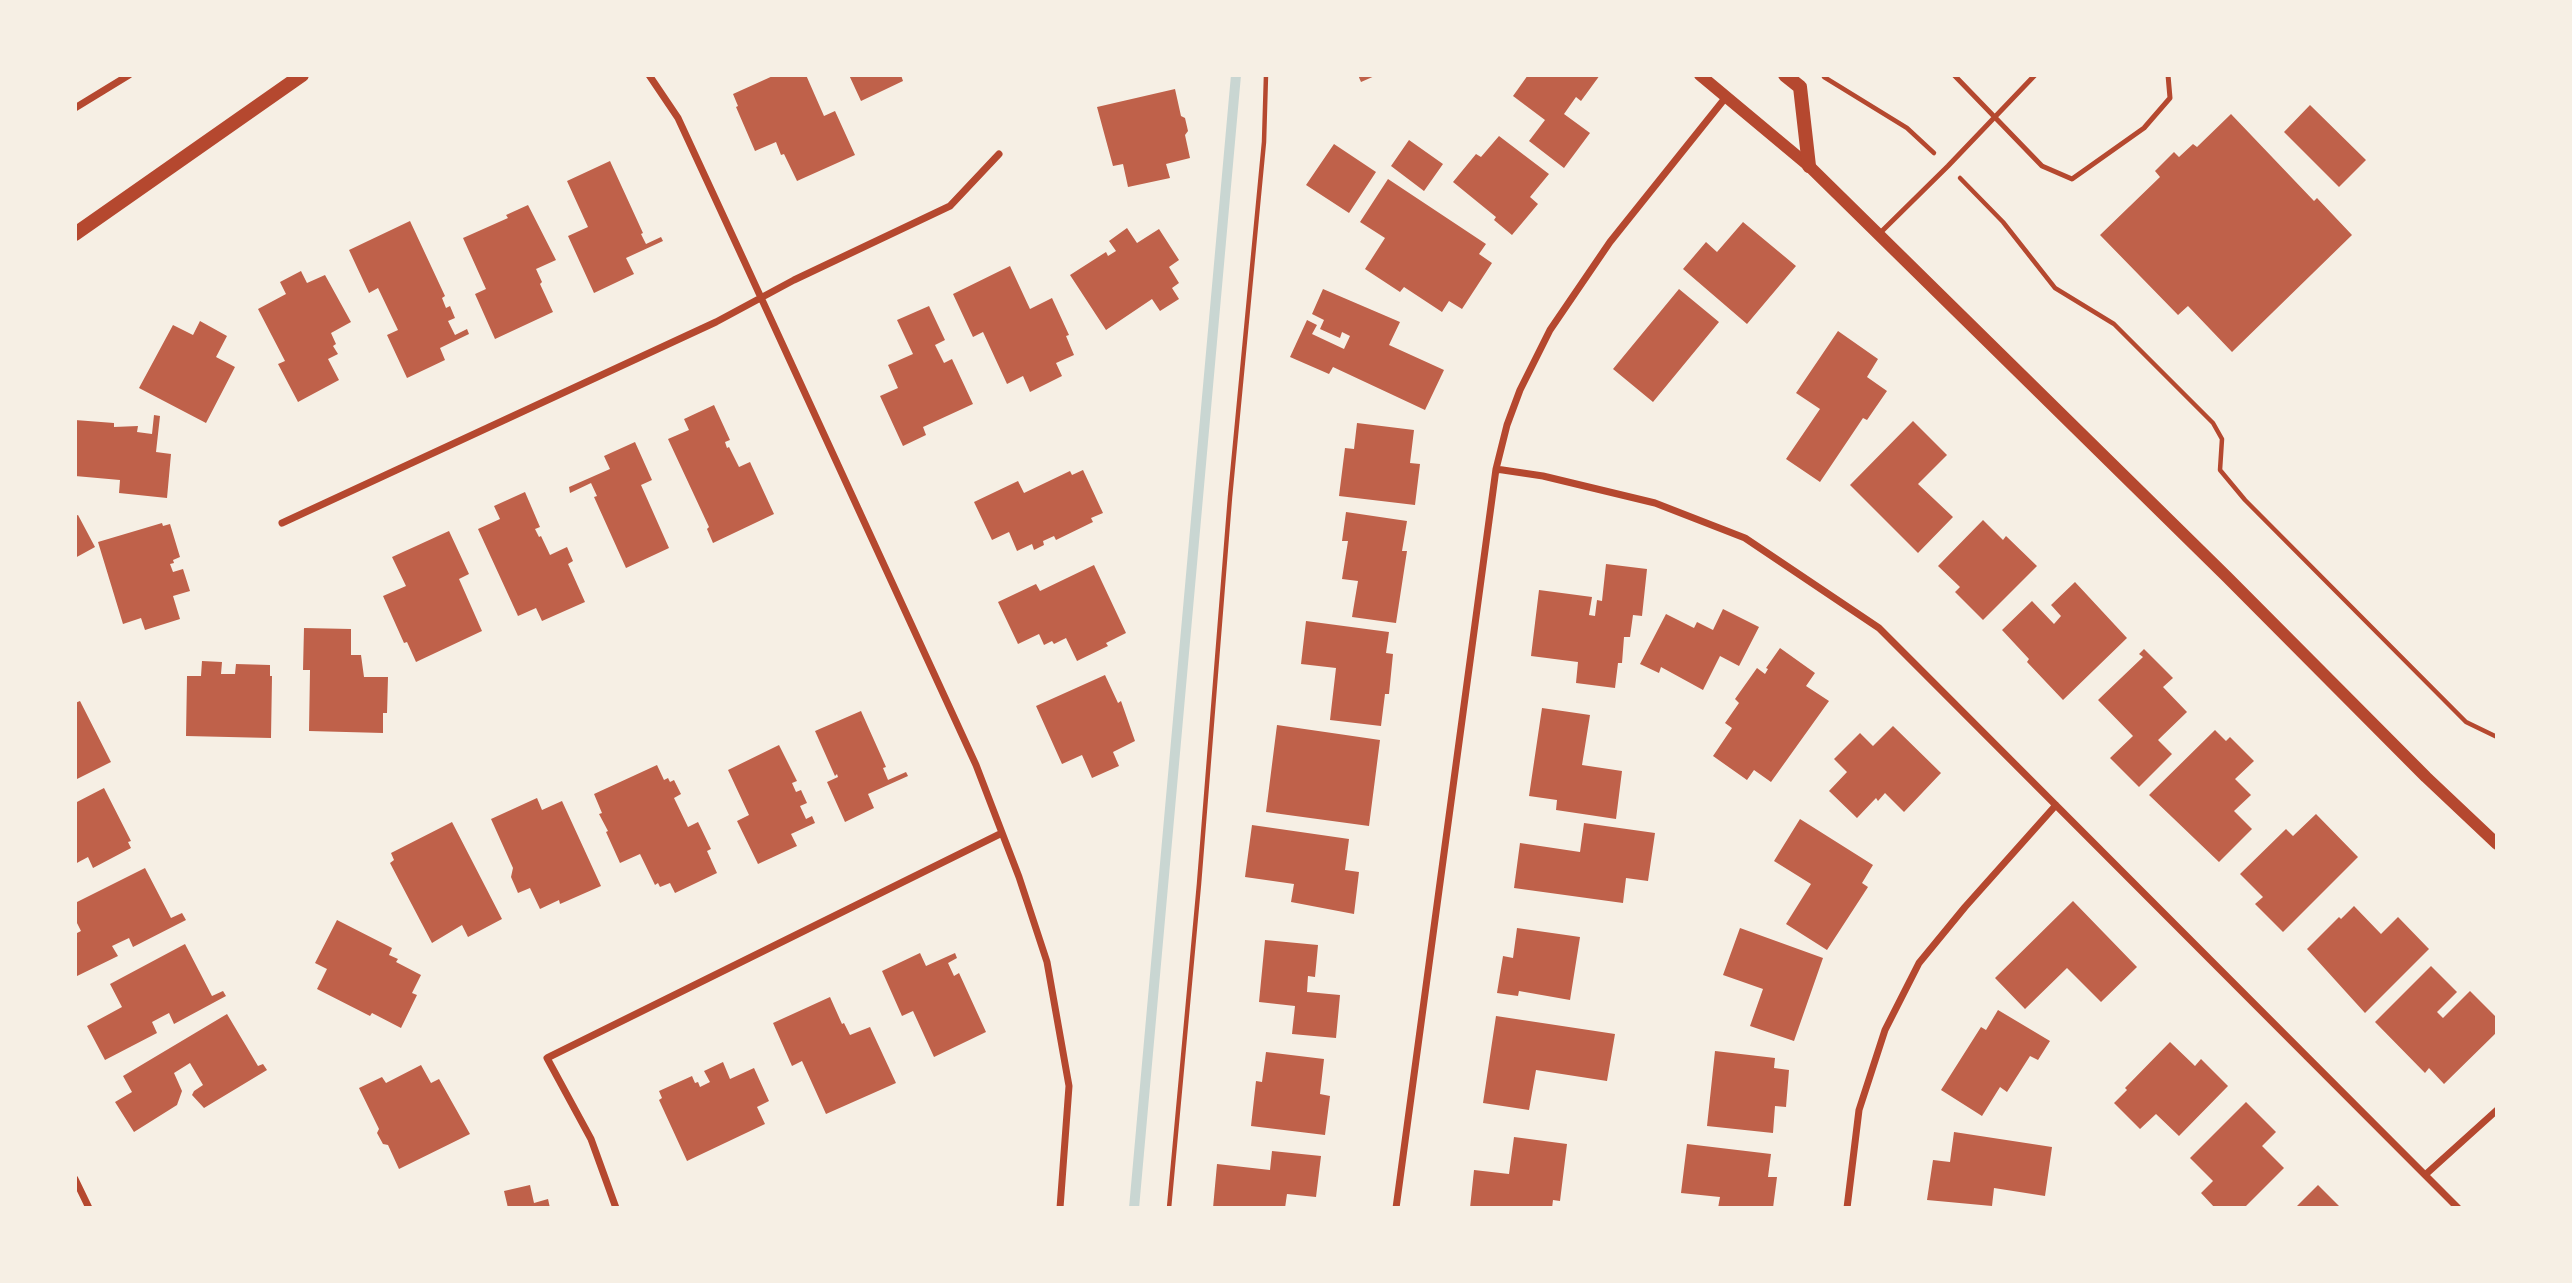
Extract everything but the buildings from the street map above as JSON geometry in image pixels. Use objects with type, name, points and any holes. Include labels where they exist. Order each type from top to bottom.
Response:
[{"type":"main road","points":[[75,234],[302,75]]},
{"type":"main road","points":[[1785,75],[1800,87],[1809,166]]},
{"type":"street","points":[[75,108],[129,75]]},
{"type":"street","points":[[649,75],[678,118],[976,765],[1002,833],[1047,962],[1069,1086],[1060,1208]]},
{"type":"street","points":[[1700,75],[1809,166],[2497,844]]},
{"type":"street","points":[[1396,1208],[1496,469],[1507,425],[1520,390],[1550,330],[1610,242],[1726,97]]},
{"type":"street","points":[[282,523],[716,322],[950,206],[999,154]]},
{"type":"street","points":[[1496,469],[1544,476],[1655,503],[1745,538],[1879,628],[2458,1208]]},
{"type":"street","points":[[1847,1208],[1859,1110],[1885,1030],[1919,963],[2056,805]]},
{"type":"street","points":[[616,1208],[592,1139],[547,1059],[1002,833]]},
{"type":"street","points":[[2425,1175],[2497,1110]]},
{"type":"street","points":[[75,1179],[89,1208]]},
{"type":"lane","points":[[1954,75],[2042,166],[2072,179],[2144,128],[2170,99],[2168,75]]},
{"type":"lane","points":[[1877,235],[2035,75]]},
{"type":"path","points":[[1170,1208],[1230,497],[1264,142],[1266,75]]},
{"type":"path","points":[[1821,75],[1907,128],[1933,152]]},
{"type":"path","points":[[1963,181],[2003,222],[2055,288],[2114,324],[2213,423],[2222,439],[2220,470],[2245,500],[2466,722],[2497,737]]},
{"type":"waterway","points":[[1134,1208],[1236,75]]}]
